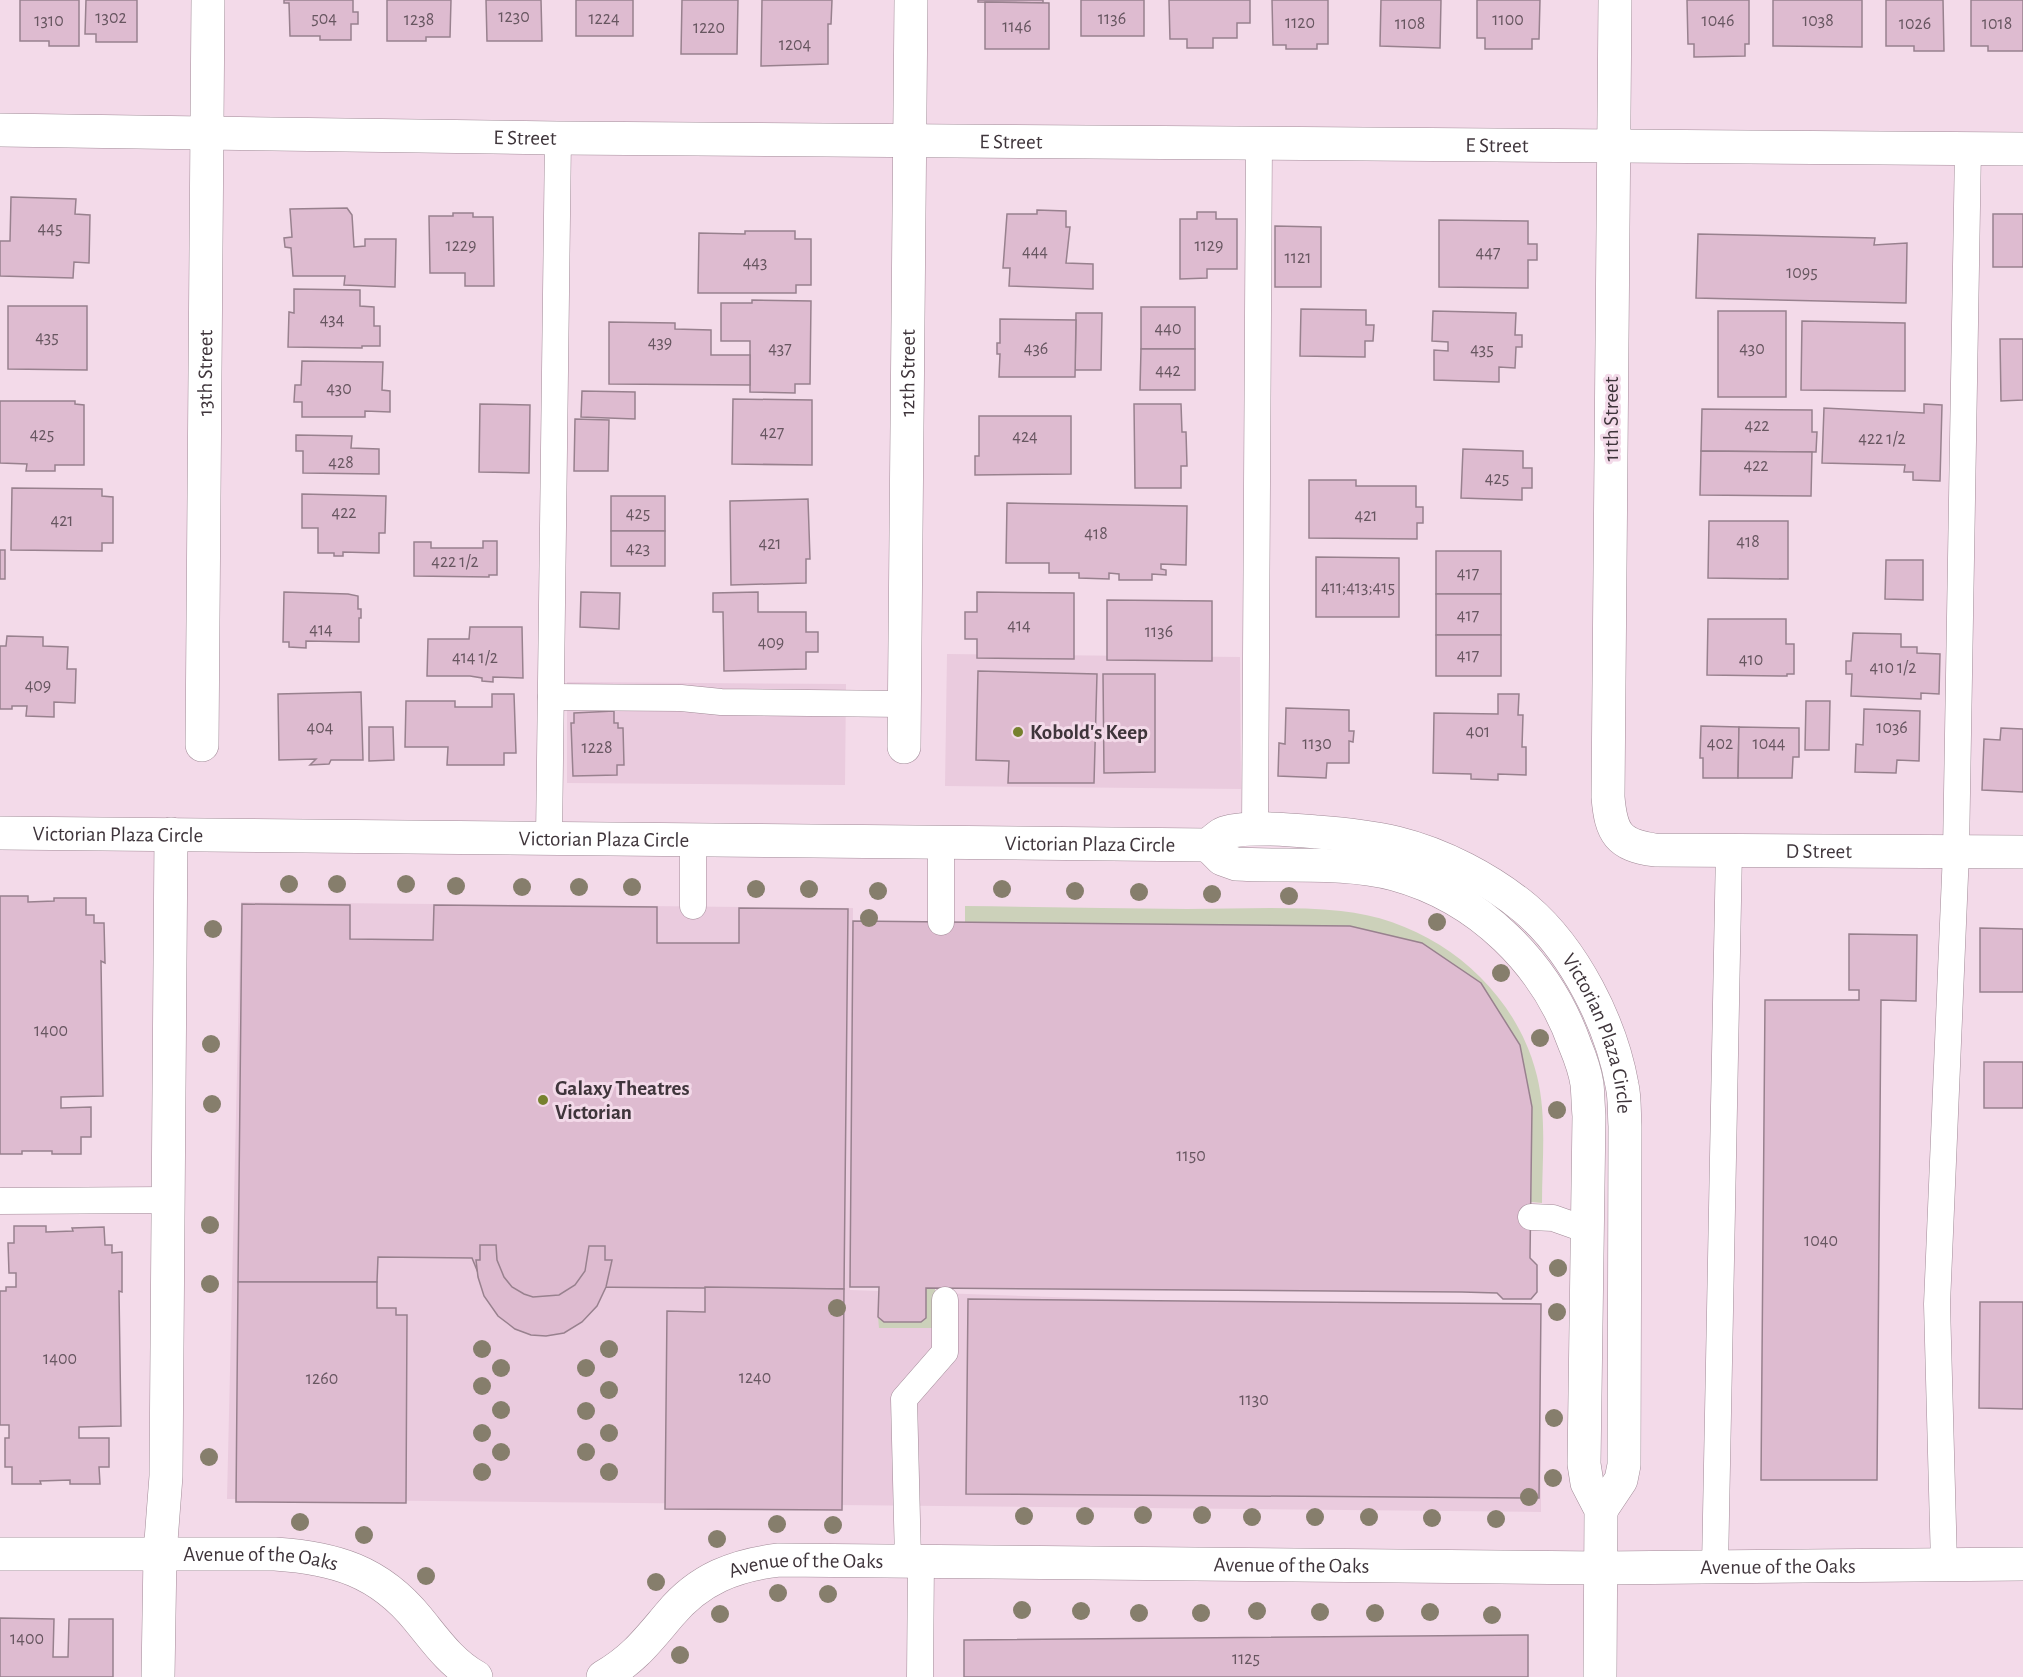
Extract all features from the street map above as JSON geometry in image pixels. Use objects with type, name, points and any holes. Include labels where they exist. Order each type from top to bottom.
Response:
[{"type":"street","name":"13th Street","points":[[202,745],[208,0]]},
{"type":"street","name":"12th Street","points":[[904,747],[911,0]]},
{"type":"street","name":"11th Street","points":[[1615,0],[1608,797],[1610,821],[1619,837]]},
{"type":"street","name":"E Street","points":[[0,130],[558,138],[2023,149]]},
{"type":"street","name":"Victorian Plaza Circle","points":[[0,833],[1208,845],[1221,834],[1236,830],[1255,830],[1356,835],[1400,844],[1446,860],[1492,885],[1526,909],[1559,943],[1581,978],[1601,1017],[1623,1086],[1625,1126],[1624,1465],[1621,1479],[1601,1510]]},
{"type":"street","points":[[158,1677],[160,1554],[166,1476],[171,834]]},
{"type":"street","name":"D Street","points":[[1619,837],[1636,847],[1655,850],[2023,852]]},
{"type":"street","name":"Victorian Plaza Circle","points":[[1208,845],[1222,859],[1236,864],[1345,868],[1394,874],[1434,889],[1478,913],[1510,939],[1553,996],[1569,1028],[1587,1082],[1584,1464],[1587,1483],[1601,1510],[1600,1677]]},
{"type":"street","name":"Avenue of the Oaks","points":[[0,1554],[287,1555],[321,1558],[344,1565],[385,1586],[416,1616],[450,1658],[468,1675]]},
{"type":"street","name":"Avenue of the Oaks","points":[[613,1674],[635,1655],[671,1613],[692,1593],[709,1581],[751,1563],[808,1559],[1601,1569],[1944,1563],[2023,1564]]},
{"type":"lane","points":[[549,838],[558,138]]},
{"type":"lane","points":[[1255,830],[1259,142]]},
{"type":"lane","points":[[1944,1563],[1937,1304],[1956,852],[1968,148]]},
{"type":"lane","points":[[550,697],[904,704]]},
{"type":"lane","points":[[693,840],[693,906]]},
{"type":"lane","points":[[941,842],[941,922]]},
{"type":"lane","points":[[1715,1567],[1729,850]]},
{"type":"lane","points":[[0,1201],[168,1200]]},
{"type":"lane","points":[[1531,1217],[1553,1218],[1587,1230]]},
{"type":"lane","points":[[920,1677],[904,1399],[945,1352],[945,1300]]},
{"type":"shaded area","points":[[947,654],[1240,657],[1241,789],[945,786]]},
{"type":"shaded area","points":[[567,682],[846,684],[845,785],[567,783]]},
{"type":"shaded area","points":[[241,902],[853,908],[850,1290],[1541,1314],[1541,1512],[227,1499]]},
{"type":"green space","points":[[965,906],[1322,909],[1375,917],[1407,928],[1437,943],[1465,963],[1489,987],[1510,1014],[1526,1043],[1537,1076],[1542,1107],[1542,1203],[1531,1202],[1532,1107],[1520,1045],[1481,983],[1422,943],[1350,926],[965,922]]},
{"type":"green space","points":[[926,1288],[935,1288],[935,1328],[879,1328],[878,1317],[884,1322],[921,1322],[926,1318]]},
{"type":"building","points":[[20,0],[79,0],[79,46],[49,46],[49,41],[20,41]]},
{"type":"building","points":[[86,0],[137,0],[137,42],[96,42],[96,34],[85,34]]},
{"type":"building","points":[[284,0],[353,0],[353,12],[358,12],[358,24],[351,24],[351,40],[320,40],[320,36],[290,36],[289,3],[284,3]]},
{"type":"building","points":[[387,0],[451,0],[450,37],[426,37],[426,41],[387,41]]},
{"type":"building","points":[[486,0],[541,0],[542,41],[487,41]]},
{"type":"building","points":[[576,0],[633,0],[633,36],[576,36]]},
{"type":"building","points":[[682,0],[738,0],[737,54],[681,54]]},
{"type":"building","points":[[762,0],[832,0],[831,24],[828,24],[828,64],[761,66]]},
{"type":"building","points":[[978,0],[1043,0],[1043,3],[978,2]]},
{"type":"building","points":[[1081,0],[1144,0],[1144,36],[1081,36]]},
{"type":"building","points":[[1169,0],[1250,0],[1250,23],[1237,23],[1237,38],[1213,38],[1213,48],[1187,48],[1187,39],[1170,39]]},
{"type":"building","points":[[1272,0],[1328,0],[1328,44],[1317,44],[1317,49],[1286,49],[1286,45],[1273,45]]},
{"type":"building","points":[[1381,0],[1441,0],[1440,48],[1380,46]]},
{"type":"building","points":[[1477,0],[1540,0],[1539,39],[1532,39],[1532,49],[1485,49],[1485,38],[1477,38]]},
{"type":"building","points":[[1687,0],[1749,0],[1749,44],[1745,44],[1745,56],[1694,57],[1694,44],[1688,44]]},
{"type":"building","points":[[1773,0],[1862,0],[1862,47],[1773,46]]},
{"type":"building","points":[[1886,0],[1943,0],[1944,51],[1914,51],[1914,46],[1886,46]]},
{"type":"building","points":[[1971,0],[2023,0],[2023,51],[1988,51],[1988,46],[1971,46]]},
{"type":"building","points":[[985,2],[1049,3],[1049,49],[985,49]]},
{"type":"building","points":[[11,197],[76,199],[75,214],[90,215],[89,263],[74,262],[73,278],[0,276],[0,241],[10,241]]},
{"type":"building","points":[[347,208],[352,215],[354,247],[365,246],[365,239],[396,239],[395,287],[344,285],[345,276],[293,276],[291,248],[285,247],[284,238],[292,237],[290,209]]},
{"type":"building","points":[[1037,210],[1066,211],[1066,227],[1070,227],[1066,263],[1093,264],[1093,289],[1009,286],[1010,268],[1003,268],[1007,214],[1037,214]]},
{"type":"building","points":[[1197,212],[1216,212],[1216,219],[1237,219],[1237,269],[1207,269],[1207,278],[1180,279],[1180,219],[1197,219]]},
{"type":"building","points":[[453,213],[473,213],[473,217],[493,217],[494,286],[465,286],[465,273],[430,273],[429,216],[453,216]]},
{"type":"building","points":[[1993,214],[2023,214],[2023,267],[1993,267]]},
{"type":"building","points":[[1439,220],[1528,221],[1528,244],[1537,244],[1537,260],[1528,260],[1528,288],[1439,287]]},
{"type":"building","points":[[1275,226],[1321,227],[1321,287],[1275,287]]},
{"type":"building","points":[[745,231],[795,231],[795,239],[811,239],[811,285],[796,285],[796,293],[698,293],[699,233],[745,234]]},
{"type":"building","points":[[1698,234],[1875,238],[1874,245],[1907,243],[1906,303],[1696,298]]},
{"type":"building","points":[[294,289],[360,290],[360,306],[374,307],[374,326],[380,326],[380,346],[362,346],[362,348],[288,347],[289,312],[294,313]]},
{"type":"building","points":[[752,300],[811,301],[810,384],[795,384],[795,393],[750,392],[750,341],[721,341],[721,303],[752,303]]},
{"type":"building","points":[[8,306],[87,306],[87,370],[8,369]]},
{"type":"building","points":[[1141,307],[1195,307],[1195,349],[1141,349]]},
{"type":"building","points":[[1301,309],[1366,310],[1366,325],[1374,325],[1373,341],[1365,341],[1365,357],[1300,356]]},
{"type":"building","points":[[1433,311],[1516,313],[1515,335],[1522,335],[1522,347],[1516,347],[1515,368],[1499,367],[1499,382],[1434,380],[1434,350],[1448,351],[1448,342],[1432,341]]},
{"type":"building","points":[[1718,311],[1786,311],[1786,397],[1718,397]]},
{"type":"building","points":[[1076,313],[1102,313],[1101,370],[1075,370]]},
{"type":"building","points":[[1000,319],[1076,320],[1075,377],[999,377],[1000,354],[997,354],[997,343],[1000,343]]},
{"type":"building","points":[[1802,321],[1905,323],[1905,391],[1801,390]]},
{"type":"building","points":[[609,322],[675,323],[675,329],[711,330],[711,355],[750,355],[750,385],[609,384]]},
{"type":"building","points":[[2000,339],[2023,339],[2023,400],[2001,401]]},
{"type":"building","points":[[1141,349],[1195,349],[1195,390],[1140,390]]},
{"type":"building","points":[[302,361],[383,362],[382,390],[390,391],[390,412],[365,411],[365,417],[302,417],[302,402],[294,402],[295,385],[301,385]]},
{"type":"building","points":[[582,391],[635,392],[635,419],[581,417]]},
{"type":"building","points":[[733,399],[812,400],[812,465],[732,464]]},
{"type":"building","points":[[0,401],[75,401],[75,404],[84,405],[84,465],[55,465],[55,471],[26,471],[27,464],[0,463]]},
{"type":"building","points":[[480,404],[530,405],[529,473],[479,472]]},
{"type":"building","points":[[1134,404],[1181,404],[1182,432],[1186,432],[1187,466],[1181,466],[1181,488],[1135,488]]},
{"type":"building","points":[[1924,404],[1942,405],[1940,481],[1913,480],[1913,472],[1904,472],[1905,465],[1822,463],[1824,408],[1924,413]]},
{"type":"building","points":[[1702,409],[1812,410],[1812,432],[1817,432],[1816,452],[1701,451]]},
{"type":"building","points":[[979,416],[1071,416],[1071,474],[975,475],[975,456],[979,456]]},
{"type":"building","points":[[575,419],[609,420],[608,471],[574,471]]},
{"type":"building","points":[[296,435],[352,436],[351,448],[379,449],[379,474],[303,473],[303,451],[296,451]]},
{"type":"building","points":[[1463,449],[1523,451],[1523,468],[1532,468],[1532,488],[1522,488],[1522,500],[1461,498]]},
{"type":"building","points":[[1701,451],[1812,452],[1811,496],[1700,495]]},
{"type":"building","points":[[1309,480],[1356,480],[1356,486],[1416,486],[1416,507],[1423,507],[1423,523],[1417,523],[1417,539],[1309,538]]},
{"type":"building","points":[[12,488],[102,489],[102,496],[113,497],[113,543],[102,543],[102,551],[11,550]]},
{"type":"building","points":[[302,494],[386,496],[385,533],[379,533],[379,553],[343,552],[343,556],[334,556],[334,553],[318,553],[318,528],[302,528]]},
{"type":"building","points":[[611,496],[665,496],[665,531],[611,531]]},
{"type":"building","points":[[808,499],[810,559],[806,559],[806,583],[731,585],[730,501]]},
{"type":"building","points":[[1007,503],[1187,506],[1186,565],[1161,564],[1161,569],[1166,570],[1166,575],[1152,574],[1152,580],[1119,580],[1119,574],[1109,573],[1109,579],[1079,578],[1079,573],[1049,573],[1049,563],[1006,563]]},
{"type":"building","points":[[1709,521],[1788,521],[1788,579],[1708,578]]},
{"type":"building","points":[[611,531],[665,531],[665,566],[611,566]]},
{"type":"building","points":[[483,541],[497,541],[497,575],[489,575],[489,577],[414,576],[414,542],[431,542],[431,548],[483,548]]},
{"type":"building","points":[[0,550],[5,550],[5,579],[0,579]]},
{"type":"building","points":[[1436,551],[1501,551],[1501,594],[1436,594]]},
{"type":"building","points":[[1316,557],[1399,558],[1399,617],[1316,617]]},
{"type":"building","points":[[1886,560],[1923,560],[1923,600],[1885,599]]},
{"type":"building","points":[[284,592],[358,596],[358,609],[361,609],[359,642],[306,641],[306,648],[289,647],[289,642],[283,642]]},
{"type":"building","points":[[581,592],[620,593],[619,629],[580,627]]},
{"type":"building","points":[[758,592],[758,612],[806,612],[806,632],[818,632],[818,652],[806,652],[806,669],[724,671],[723,612],[713,612],[713,593]]},
{"type":"building","points":[[977,592],[1074,593],[1074,659],[977,658],[977,639],[965,639],[965,612],[977,612]]},
{"type":"building","points":[[1436,594],[1501,594],[1501,635],[1436,635]]},
{"type":"building","points":[[1107,600],[1212,601],[1212,661],[1107,660]]},
{"type":"building","points":[[1708,619],[1786,619],[1786,644],[1794,644],[1794,674],[1787,674],[1787,676],[1707,675]]},
{"type":"building","points":[[470,627],[522,627],[523,678],[493,677],[493,682],[482,681],[482,678],[470,676],[427,676],[428,639],[469,639]]},
{"type":"building","points":[[1853,633],[1901,634],[1901,647],[1917,647],[1917,653],[1940,654],[1939,694],[1921,693],[1921,699],[1851,696],[1852,674],[1846,674],[1846,661],[1851,661]]},
{"type":"building","points":[[1436,635],[1501,635],[1501,676],[1436,676]]},
{"type":"building","points":[[7,636],[43,637],[43,646],[68,647],[67,669],[76,669],[75,703],[54,702],[54,717],[26,716],[27,706],[0,709],[0,646],[6,646]]},
{"type":"building","points":[[978,671],[1097,674],[1094,783],[1008,783],[1009,761],[976,760]]},
{"type":"building","points":[[1103,674],[1155,674],[1155,772],[1104,773]]},
{"type":"building","points":[[361,692],[363,760],[331,760],[329,764],[310,765],[316,759],[279,760],[278,694]]},
{"type":"building","points":[[492,694],[514,694],[516,753],[504,753],[504,765],[447,765],[448,747],[405,747],[406,701],[455,701],[455,707],[492,707]]},
{"type":"building","points":[[1498,694],[1519,694],[1518,715],[1523,715],[1522,747],[1526,747],[1526,775],[1498,774],[1498,780],[1471,779],[1471,774],[1433,773],[1434,713],[1498,714]]},
{"type":"building","points":[[1806,701],[1830,701],[1829,750],[1805,750]]},
{"type":"building","points":[[1286,708],[1349,710],[1349,731],[1354,731],[1353,742],[1349,741],[1349,763],[1327,763],[1326,778],[1278,776],[1279,743],[1285,744]]},
{"type":"building","points":[[1864,709],[1920,711],[1919,761],[1897,760],[1896,773],[1855,772],[1856,744],[1863,745]]},
{"type":"building","points":[[614,711],[614,723],[618,723],[618,728],[623,728],[624,765],[617,765],[617,775],[573,776],[571,723],[574,723],[574,713]]},
{"type":"building","points":[[1701,726],[1739,727],[1738,778],[1703,778],[1703,758],[1700,758]]},
{"type":"building","points":[[369,727],[393,727],[394,760],[369,761]]},
{"type":"building","points":[[1739,727],[1799,728],[1799,757],[1793,757],[1792,778],[1738,778]]},
{"type":"building","points":[[2001,728],[2023,729],[2023,792],[1982,790],[1984,739],[2000,740]]},
{"type":"building","points":[[0,896],[28,896],[28,902],[54,901],[54,898],[86,898],[86,915],[94,915],[94,923],[104,923],[105,963],[101,961],[103,1096],[61,1097],[61,1108],[91,1107],[91,1137],[81,1137],[81,1154],[22,1151],[22,1154],[0,1154]]},
{"type":"building","name":"Galaxy Theatres Victorian","points":[[242,904],[350,905],[350,939],[433,940],[434,905],[657,907],[657,943],[739,943],[739,908],[848,909],[844,1289],[581,1287],[559,1305],[530,1309],[511,1305],[494,1295],[481,1280],[472,1258],[378,1257],[377,1282],[238,1282]]},
{"type":"building","points":[[853,921],[1350,926],[1422,943],[1481,983],[1520,1045],[1532,1107],[1530,1258],[1537,1265],[1537,1292],[1531,1299],[1503,1299],[1497,1293],[1462,1292],[926,1288],[926,1318],[921,1322],[884,1322],[878,1317],[879,1287],[850,1287]]},
{"type":"building","points":[[1980,928],[2023,929],[2023,992],[1980,992]]},
{"type":"building","points":[[1849,934],[1917,935],[1916,1001],[1881,1000],[1877,1480],[1761,1480],[1765,1000],[1859,1000],[1859,990],[1849,990]]},
{"type":"building","points":[[1984,1062],[2023,1062],[2023,1108],[1984,1108]]},
{"type":"building","points":[[14,1226],[46,1226],[46,1232],[104,1227],[105,1245],[112,1245],[112,1253],[122,1252],[122,1292],[119,1291],[121,1426],[79,1427],[79,1438],[109,1438],[109,1467],[99,1467],[100,1484],[70,1484],[70,1480],[40,1481],[41,1484],[12,1484],[12,1467],[5,1467],[5,1438],[9,1438],[9,1425],[0,1425],[0,1291],[6,1291],[6,1287],[16,1287],[16,1273],[9,1273],[8,1243],[14,1243]]},
{"type":"building","points":[[480,1245],[496,1245],[497,1260],[504,1277],[512,1287],[533,1297],[559,1295],[575,1285],[585,1271],[589,1246],[605,1246],[605,1260],[612,1260],[606,1287],[597,1306],[582,1322],[564,1333],[546,1336],[531,1335],[515,1329],[498,1316],[484,1296],[476,1260],[480,1260]]},
{"type":"building","points":[[238,1282],[377,1282],[377,1308],[396,1308],[396,1315],[407,1315],[406,1503],[236,1502]]},
{"type":"building","points":[[705,1287],[844,1289],[842,1510],[665,1509],[667,1311],[705,1312]]},
{"type":"building","points":[[968,1299],[1541,1304],[1539,1498],[966,1494]]},
{"type":"building","points":[[1980,1302],[2023,1302],[2023,1409],[1979,1408]]},
{"type":"building","points":[[0,1618],[54,1619],[53,1657],[68,1657],[69,1619],[113,1619],[113,1677],[0,1677]]},
{"type":"building","points":[[1528,1635],[1528,1677],[964,1677],[964,1640]]},
{"type":"place","name":"Kobold's Keep","points":[[1018,732]]},
{"type":"place","name":"Galaxy Theatres Victorian","points":[[543,1100]]}]
